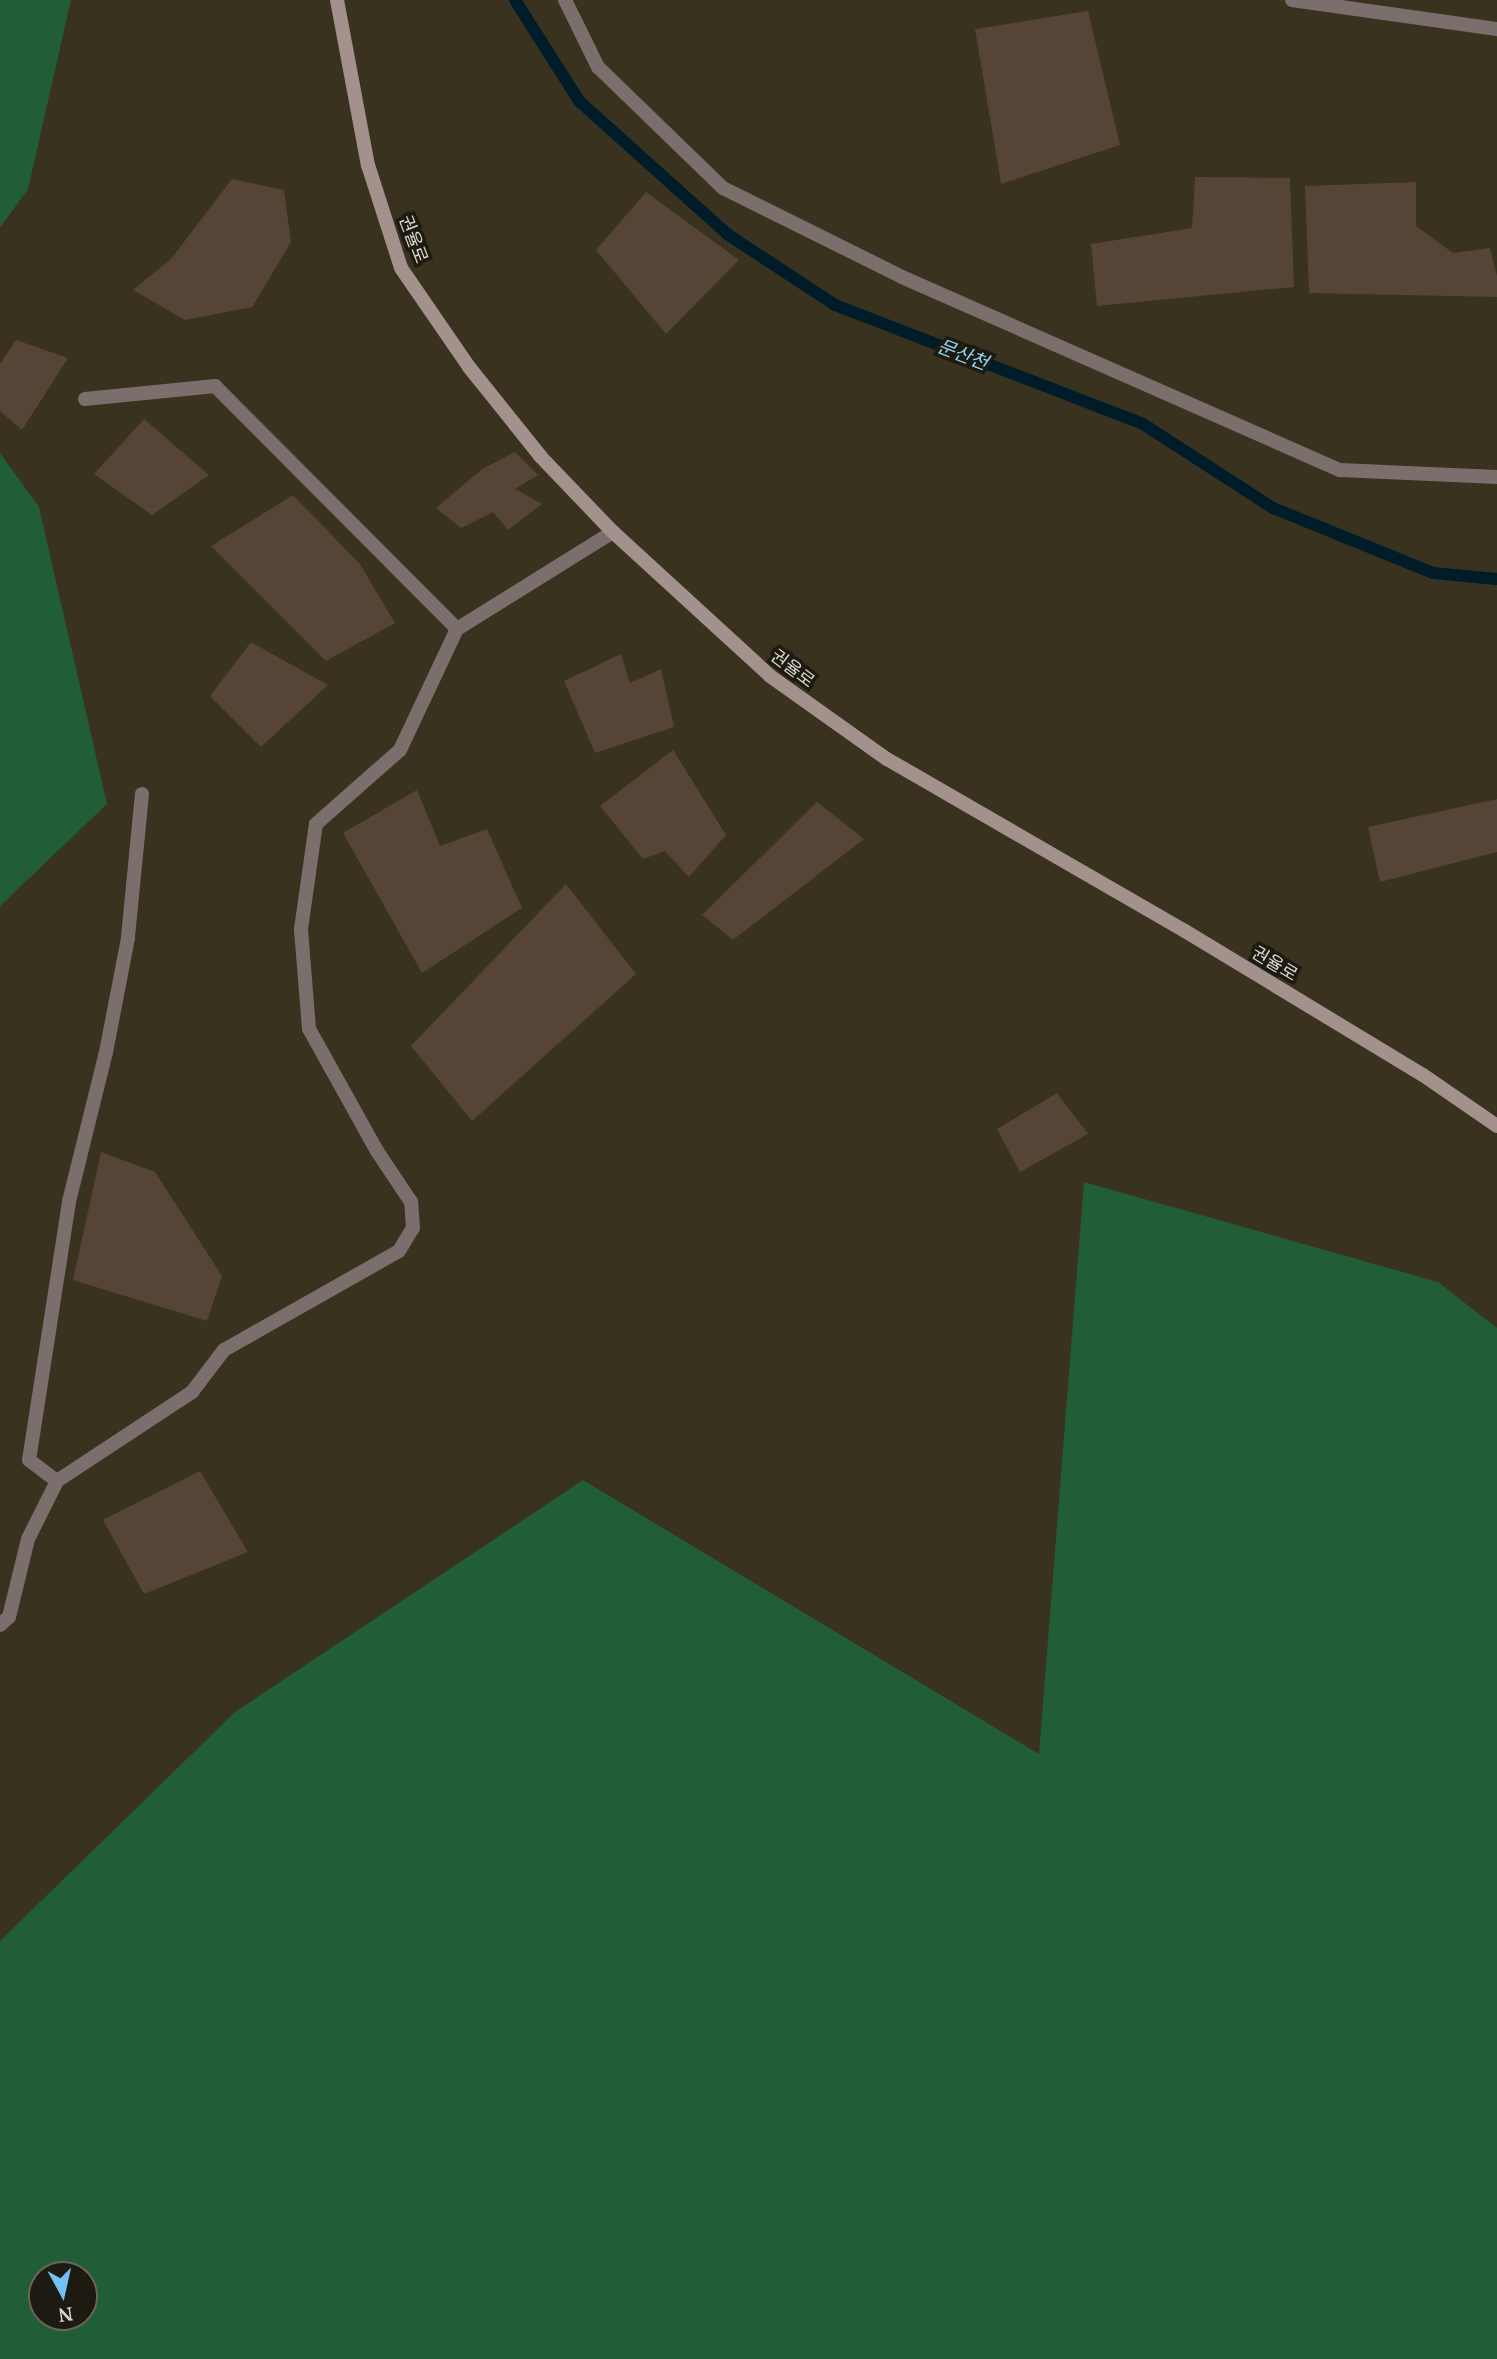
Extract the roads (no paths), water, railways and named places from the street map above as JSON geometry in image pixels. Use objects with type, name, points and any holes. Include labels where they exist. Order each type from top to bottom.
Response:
[{"type":"main road","name":"권율로","points":[[337,0],[368,165],[401,268],[469,367],[541,457],[613,532],[770,676],[887,759],[1316,1010],[1423,1075],[1497,1126]]},
{"type":"street","points":[[565,0],[598,66],[723,188],[902,278],[1340,470],[1497,477]]},
{"type":"street","points":[[1292,0],[1497,29]]},
{"type":"street","points":[[85,399],[215,386],[457,629]]},
{"type":"street","points":[[0,1625],[9,1617],[28,1539],[57,1481],[192,1392],[224,1350],[399,1251],[413,1228],[411,1202],[377,1151],[309,1029],[301,929],[316,824],[400,750],[457,629],[613,532]]},
{"type":"street","points":[[57,1481],[29,1460],[69,1202],[106,1052],[128,938],[142,794]]},
{"type":"waterway","name":"문산천","points":[[515,0],[579,101],[727,234],[835,305],[1143,424],[1273,508],[1433,573],[1497,579]]}]
